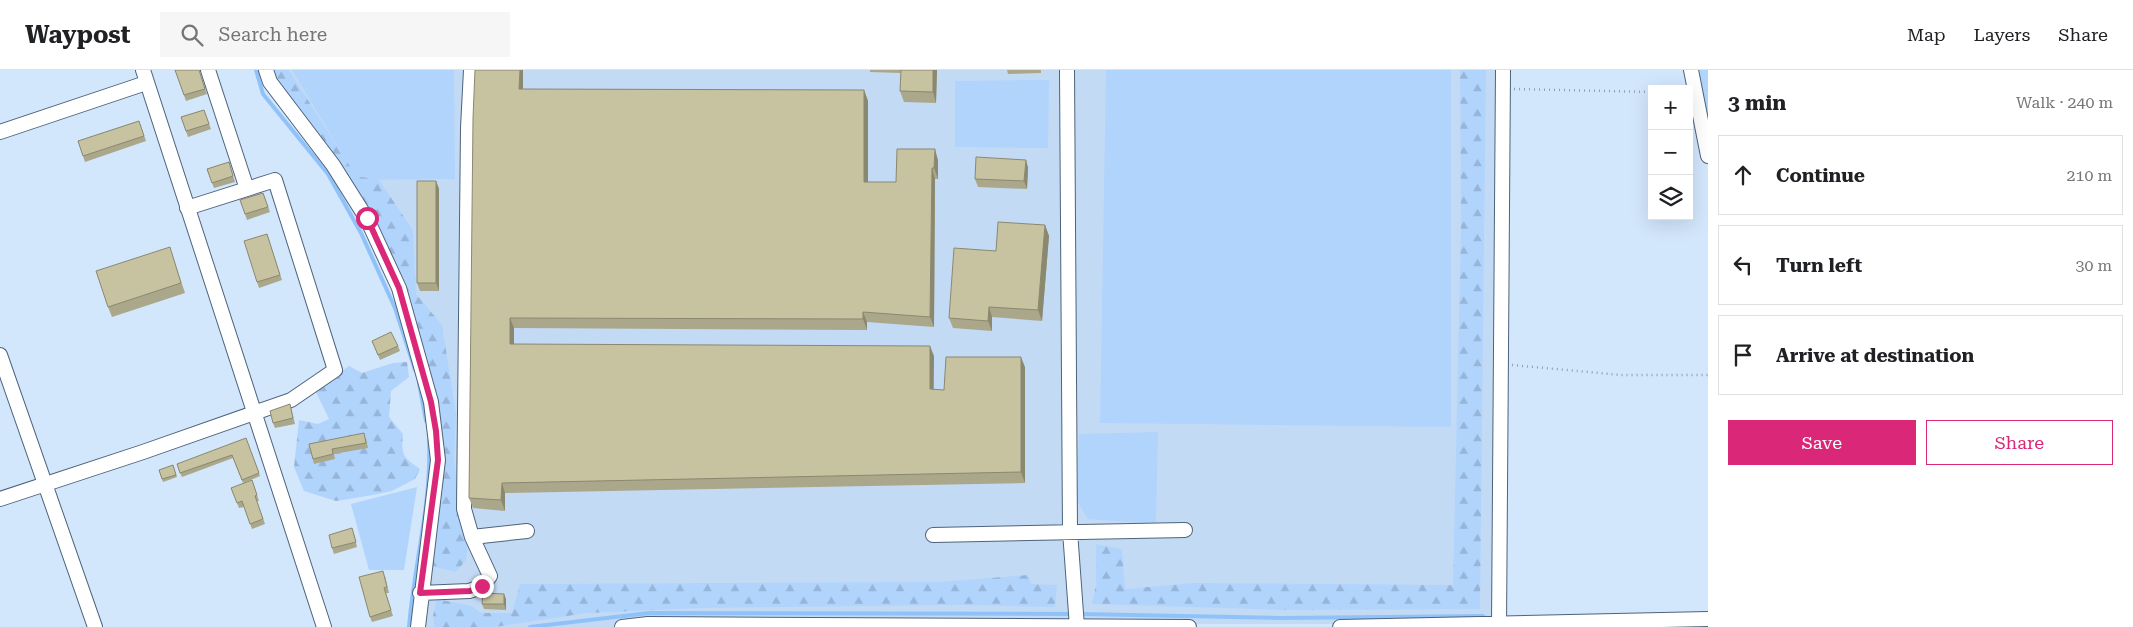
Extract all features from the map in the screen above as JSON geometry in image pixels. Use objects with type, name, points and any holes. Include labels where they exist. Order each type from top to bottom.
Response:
[{"type":"street","points":[[208,70],[247,189]]},
{"type":"street","points":[[266,70],[270,82],[334,165],[367,218],[399,288],[431,402],[438,460],[420,593],[418,627]]},
{"type":"street","points":[[420,593],[470,591],[482,586],[490,576],[472,537],[464,509],[470,70]]},
{"type":"street","points":[[1067,70],[1070,531],[1077,626]]},
{"type":"street","points":[[1499,626],[1502,70]]},
{"type":"street","points":[[1691,70],[1708,156]]},
{"type":"street","points":[[0,132],[144,76],[324,627]]},
{"type":"street","points":[[1698,102],[1708,128]]},
{"type":"street","points":[[0,498],[143,452],[291,400],[335,370],[275,180],[187,208]]},
{"type":"street","points":[[0,355],[95,627]]},
{"type":"street","points":[[933,535],[1185,530]]},
{"type":"street","points":[[472,537],[527,532]]},
{"type":"street","points":[[1340,627],[1499,626],[1708,619]]},
{"type":"street","points":[[622,627],[648,625],[1189,627]]},
{"type":"path","points":[[1502,89],[1648,92]]},
{"type":"path","points":[[1501,364],[1622,375],[1708,374]]},
{"type":"shaded area","points":[[273,70],[1503,70],[1499,624],[648,624],[621,627],[409,627],[436,431],[399,288],[282,98]]},
{"type":"green space","points":[[266,70],[289,70],[356,176],[379,180],[413,230],[416,294],[442,325],[456,413],[454,459],[461,520],[468,545],[466,560],[456,572],[431,566],[438,454],[425,379],[367,219]]},
{"type":"green space","points":[[292,70],[454,70],[455,179],[358,180]]},
{"type":"green space","points":[[1106,70],[1451,70],[1451,427],[1100,423]]},
{"type":"green space","points":[[1460,70],[1486,70],[1480,609],[1285,610],[1092,604],[1096,585],[1096,544],[1122,549],[1125,589],[1194,583],[1453,585],[1461,225]]},
{"type":"green space","points":[[1688,70],[1708,70],[1708,130]]},
{"type":"green space","points":[[1049,80],[1048,148],[955,147],[955,81]]},
{"type":"green space","points":[[407,362],[409,377],[391,391],[389,417],[403,434],[402,447],[404,455],[420,469],[415,479],[392,491],[336,501],[304,491],[294,467],[299,420],[318,424],[329,419],[315,390],[349,366],[362,373],[393,363]]},
{"type":"green space","points":[[1158,432],[1156,524],[1088,519],[1077,501],[1079,434]]},
{"type":"green space","points":[[417,487],[404,570],[369,570],[351,504]]},
{"type":"green space","points":[[1028,575],[1031,584],[1057,585],[1055,607],[962,605],[701,608],[587,613],[495,627],[434,627],[433,615],[437,599],[472,606],[481,613],[512,613],[520,584],[941,582]]},
{"type":"building","points":[[175,70],[199,70],[205,89],[184,95]]},
{"type":"building","points":[[475,70],[520,70],[519,89],[864,90],[864,182],[896,182],[897,149],[935,149],[934,168],[932,168],[930,317],[863,312],[863,319],[510,318],[510,344],[930,346],[930,389],[944,390],[946,357],[1021,357],[1021,472],[502,483],[501,500],[469,498]]},
{"type":"building","points":[[901,70],[933,70],[933,92],[900,91]]},
{"type":"building","points":[[204,110],[209,124],[186,131],[181,117]]},
{"type":"building","points":[[139,121],[144,136],[83,156],[78,141]]},
{"type":"building","points":[[976,157],[1026,160],[1024,181],[975,179]]},
{"type":"building","points":[[229,162],[233,176],[212,183],[207,169]]},
{"type":"building","points":[[417,181],[436,181],[436,283],[417,283]]},
{"type":"building","points":[[263,193],[268,207],[245,214],[240,200]]},
{"type":"building","points":[[998,222],[1045,225],[1038,310],[989,307],[988,321],[949,318],[954,248],[996,251]]},
{"type":"building","points":[[267,234],[280,275],[257,282],[244,241]]},
{"type":"building","points":[[170,247],[181,283],[108,307],[96,271]]},
{"type":"building","points":[[391,332],[398,346],[378,355],[372,341]]},
{"type":"building","points":[[290,404],[293,418],[273,423],[270,411]]},
{"type":"building","points":[[364,433],[366,443],[332,449],[333,454],[313,459],[309,444]]},
{"type":"building","points":[[246,438],[259,473],[242,480],[232,455],[180,473],[177,464]]},
{"type":"building","points":[[173,465],[176,475],[162,479],[159,470]]},
{"type":"building","points":[[252,480],[263,519],[250,524],[242,501],[237,503],[231,488]]},
{"type":"building","points":[[352,528],[356,542],[332,548],[329,535]]},
{"type":"building","points":[[383,571],[387,587],[384,588],[391,610],[370,617],[359,577]]},
{"type":"building","points":[[483,593],[504,594],[504,604],[482,604]]},
{"type":"waterway","points":[[256,70],[263,94],[328,174],[361,233],[395,308],[415,370]]},
{"type":"waterway","points":[[419,383],[426,421]]},
{"type":"waterway","points":[[409,627],[428,487],[429,440]]},
{"type":"waterway","points":[[530,627],[649,613],[1073,614]]},
{"type":"waterway","points":[[1080,614],[1280,618],[1483,616],[1487,621]]},
{"type":"route","points":[[367,218],[399,288],[431,402],[436,431],[438,460],[420,593],[470,591],[482,586]]}]
